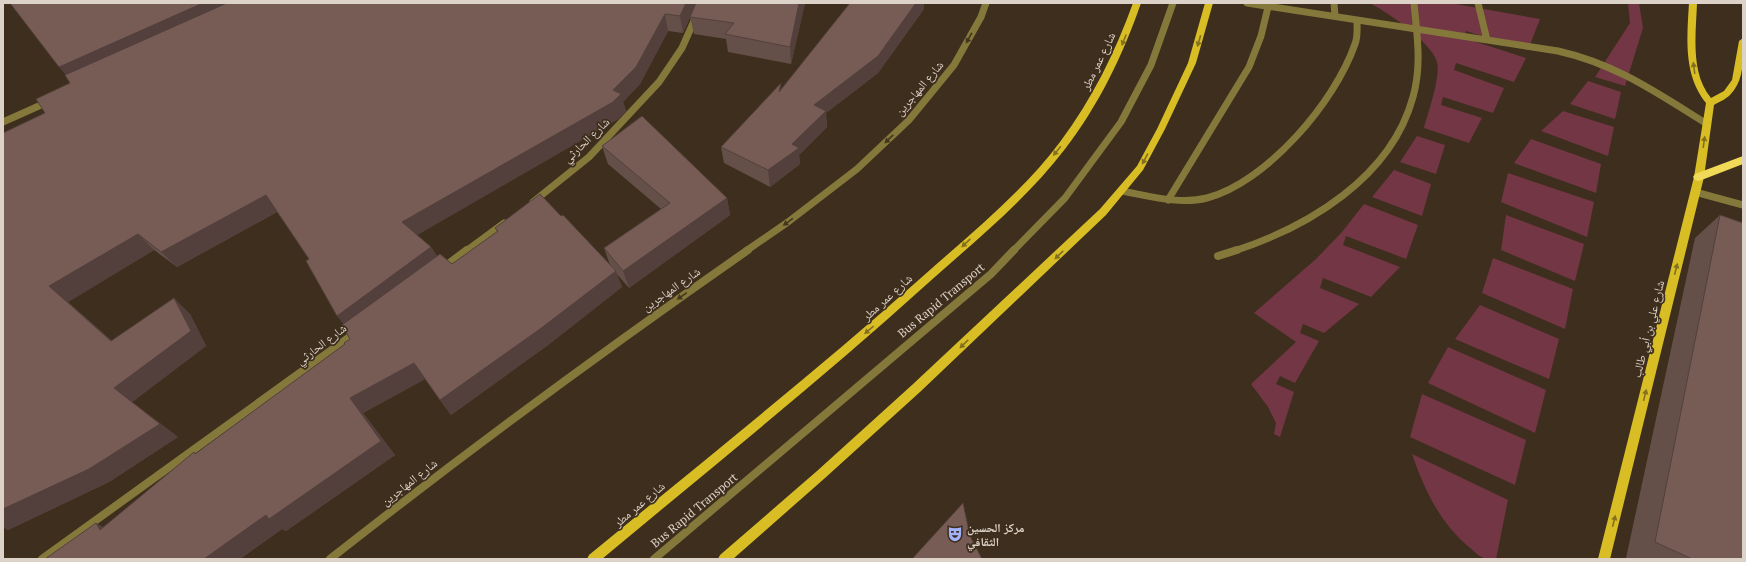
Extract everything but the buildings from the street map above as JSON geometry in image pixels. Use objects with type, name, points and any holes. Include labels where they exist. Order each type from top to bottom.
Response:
[{"type":"highway","points":[[1699,177],[1743,160]]},
{"type":"main road","name":"شارع عمر مطر","points":[[593,559],[888,314],[1031,183],[1076,128],[1103,85],[1124,40],[1137,3]]},
{"type":"main road","points":[[724,559],[792,501],[941,367],[1103,212],[1122,191],[1140,168],[1178,96],[1192,63],[1209,3]]},
{"type":"main road","points":[[1693,3],[1692,35],[1694,70],[1698,86],[1710,103],[1727,93],[1736,80],[1743,41]]},
{"type":"main road","name":"شارع علي بن أبي طالب","points":[[1604,559],[1699,177],[1710,103]]},
{"type":"street","name":"شارع الحارثي","points":[[529,205],[589,157],[659,82],[682,48],[698,16],[702,3]]},
{"type":"street","name":"شارع المهاجرين","points":[[330,559],[450,465],[669,304],[788,222],[857,169],[908,120],[954,65],[981,17],[986,3]]},
{"type":"street","name":"Bus Rapid Transport","points":[[654,559],[991,274],[1065,198],[1121,122],[1151,66],[1173,3]]},
{"type":"street","points":[[1247,3],[1269,4],[1357,20],[1574,54],[1620,70],[1706,124]]},
{"type":"street","points":[[1334,3],[1334,16]]},
{"type":"street","points":[[1218,256],[1252,246],[1311,218],[1340,199],[1370,172],[1394,139],[1410,107],[1418,71],[1419,52],[1414,3]]},
{"type":"street","points":[[1478,3],[1487,40]]},
{"type":"street","points":[[1168,200],[1249,67],[1261,36],[1269,4]]},
{"type":"street","points":[[1122,191],[1168,200],[1185,200],[1206,198],[1221,194],[1247,180],[1275,156],[1300,131],[1319,108],[1334,84],[1356,42],[1357,20]]},
{"type":"street","points":[[3,122],[54,99]]},
{"type":"street","points":[[1695,192],[1743,205]]},
{"type":"street","points":[[436,273],[510,219]]},
{"type":"street","name":"شارع الحارثي","points":[[42,559],[283,387],[366,325]]},
{"type":"shaded area","points":[[1369,3],[1450,3],[1540,19],[1528,50],[1466,31],[1464,38],[1526,58],[1514,82],[1456,63],[1454,70],[1504,88],[1493,113],[1443,97],[1441,105],[1482,118],[1469,143],[1424,128],[1436,85],[1438,68],[1437,62],[1427,46],[1408,28],[1387,13]]},
{"type":"shaded area","points":[[1628,3],[1639,3],[1643,28],[1625,86],[1595,77],[1630,23]]},
{"type":"shaded area","points":[[1588,81],[1621,92],[1615,119],[1570,104]]},
{"type":"shaded area","points":[[1563,111],[1614,127],[1608,156],[1541,131]]},
{"type":"shaded area","points":[[1417,136],[1445,145],[1436,174],[1400,162]]},
{"type":"shaded area","points":[[1531,139],[1601,164],[1596,193],[1514,163]]},
{"type":"shaded area","points":[[1394,170],[1431,184],[1422,216],[1372,197]]},
{"type":"shaded area","points":[[1508,173],[1594,202],[1587,237],[1501,202]]},
{"type":"shaded area","points":[[1364,204],[1418,225],[1406,259],[1346,236],[1343,245],[1400,267],[1371,297],[1323,278],[1320,288],[1359,304],[1324,333],[1303,324],[1300,333],[1319,341],[1295,383],[1280,376],[1276,384],[1294,392],[1280,437],[1274,434],[1276,423],[1268,407],[1251,384],[1296,342],[1254,313],[1316,259],[1342,232]]},
{"type":"shaded area","points":[[1506,215],[1584,244],[1575,281],[1501,250]]},
{"type":"shaded area","points":[[1493,258],[1573,289],[1565,329],[1482,293]]},
{"type":"shaded area","points":[[1480,305],[1559,339],[1549,379],[1455,339]]},
{"type":"shaded area","points":[[1448,347],[1546,390],[1535,433],[1428,383]]},
{"type":"shaded area","points":[[1422,394],[1526,440],[1515,485],[1410,437]]},
{"type":"shaded area","points":[[1412,454],[1508,500],[1496,559],[1487,559],[1474,552],[1459,538],[1441,516],[1422,480]]},
{"type":"place","name":"مركز الحسين الثقافي","points":[[955,534]]}]
